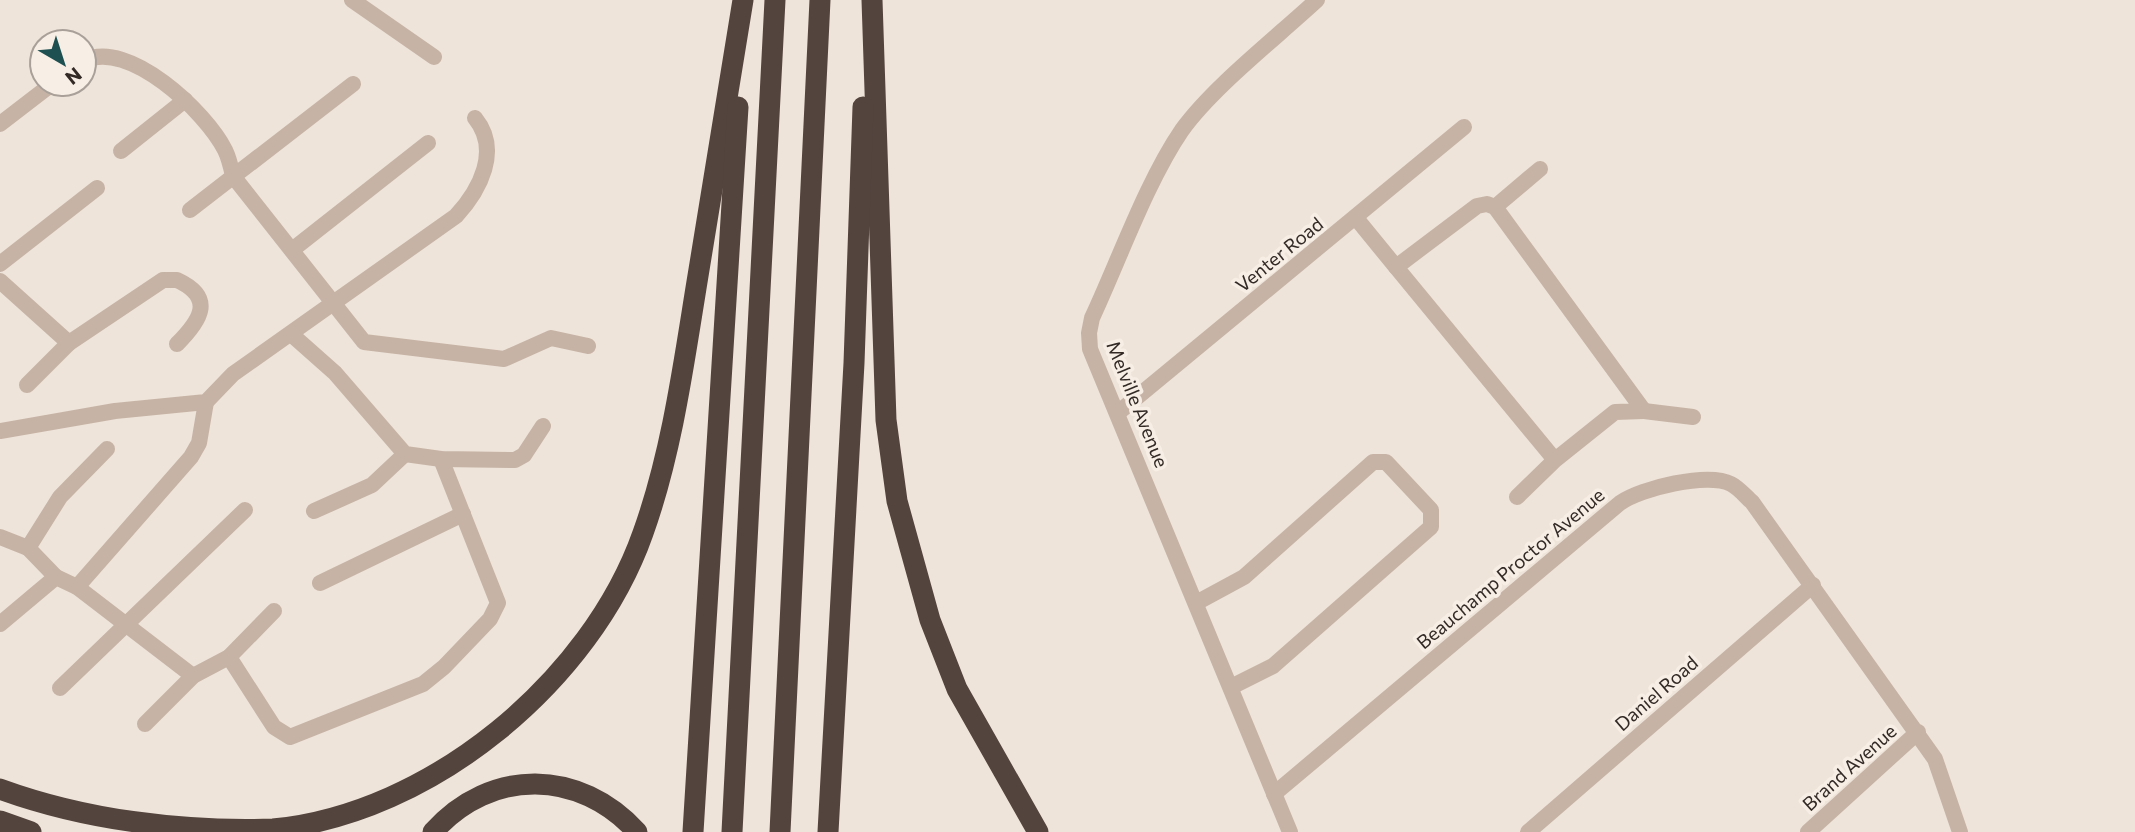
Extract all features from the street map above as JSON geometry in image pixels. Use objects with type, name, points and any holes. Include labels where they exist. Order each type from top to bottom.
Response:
[{"type":"highway","points":[[0,789],[101,818],[183,829],[274,829],[343,814],[409,787],[468,752],[527,708],[578,650],[615,598],[643,533],[683,369],[744,0]]},
{"type":"highway","points":[[693,832],[744,0]]},
{"type":"highway","points":[[732,832],[775,0]]},
{"type":"highway","points":[[780,832],[820,0]]},
{"type":"highway","points":[[828,832],[854,363],[867,0]]},
{"type":"highway","points":[[872,0],[886,420],[897,500],[930,620],[957,689],[1038,832]]},
{"type":"highway","points":[[433,832],[453,811],[476,797],[506,787],[536,783],[571,788],[598,799],[622,816],[638,832]]},
{"type":"highway","points":[[0,821],[31,832]]},
{"type":"street","points":[[352,0],[434,57]]},
{"type":"street","name":"Melville Avenue","points":[[1290,832],[1119,412],[1090,349],[1089,333],[1093,318],[1167,154],[1202,107],[1317,0]]},
{"type":"street","points":[[98,55],[111,55],[160,79],[185,100],[223,146],[233,176],[360,339],[371,345],[504,359],[551,338],[588,346]]},
{"type":"street","points":[[190,210],[352,84]]},
{"type":"street","points":[[0,124],[34,98]]},
{"type":"street","points":[[121,151],[185,100]]},
{"type":"street","points":[[77,587],[191,457],[199,443],[206,401],[233,374],[440,229],[474,197],[485,173],[486,155],[483,128],[475,118]]},
{"type":"street","name":"Venter Road","points":[[1119,412],[1464,127]]},
{"type":"street","points":[[292,250],[428,143]]},
{"type":"street","points":[[1495,207],[1540,169]]},
{"type":"street","points":[[0,264],[97,188]]},
{"type":"street","points":[[1396,267],[1465,212],[1487,204],[1495,207],[1644,411]]},
{"type":"street","points":[[1356,218],[1555,460]]},
{"type":"street","points":[[27,385],[69,343],[170,279],[184,283],[201,301],[202,309],[195,325],[177,344]]},
{"type":"street","points":[[0,282],[69,343]]},
{"type":"street","points":[[291,334],[335,373],[405,454],[441,459],[514,460],[524,455],[543,426]]},
{"type":"street","points":[[0,431],[115,411],[206,401]]},
{"type":"street","points":[[1517,497],[1555,460],[1615,412],[1644,411],[1693,417]]},
{"type":"street","points":[[28,548],[60,497],[107,449]]},
{"type":"street","points":[[314,511],[372,485],[405,454]]},
{"type":"street","points":[[229,657],[274,727],[290,737],[423,684],[444,667],[490,619],[498,603],[441,459]]},
{"type":"street","points":[[1196,603],[1244,577],[1373,462],[1386,462],[1431,510],[1431,527],[1281,660],[1231,687]]},
{"type":"street","name":"Beauchamp Proctor Avenue","points":[[1274,794],[1632,495],[1661,485],[1702,481],[1730,483],[1752,502],[1918,732],[1935,759],[1960,832]]},
{"type":"street","points":[[60,688],[245,510]]},
{"type":"street","points":[[320,583],[463,514]]},
{"type":"street","points":[[0,537],[28,548],[57,577],[77,587],[192,676]]},
{"type":"street","points":[[0,624],[57,577]]},
{"type":"street","name":"Daniel Road","points":[[1528,832],[1813,585]]},
{"type":"street","points":[[145,724],[192,676],[229,657],[274,611]]},
{"type":"street","name":"Brand Avenue","points":[[1808,832],[1918,732]]}]
